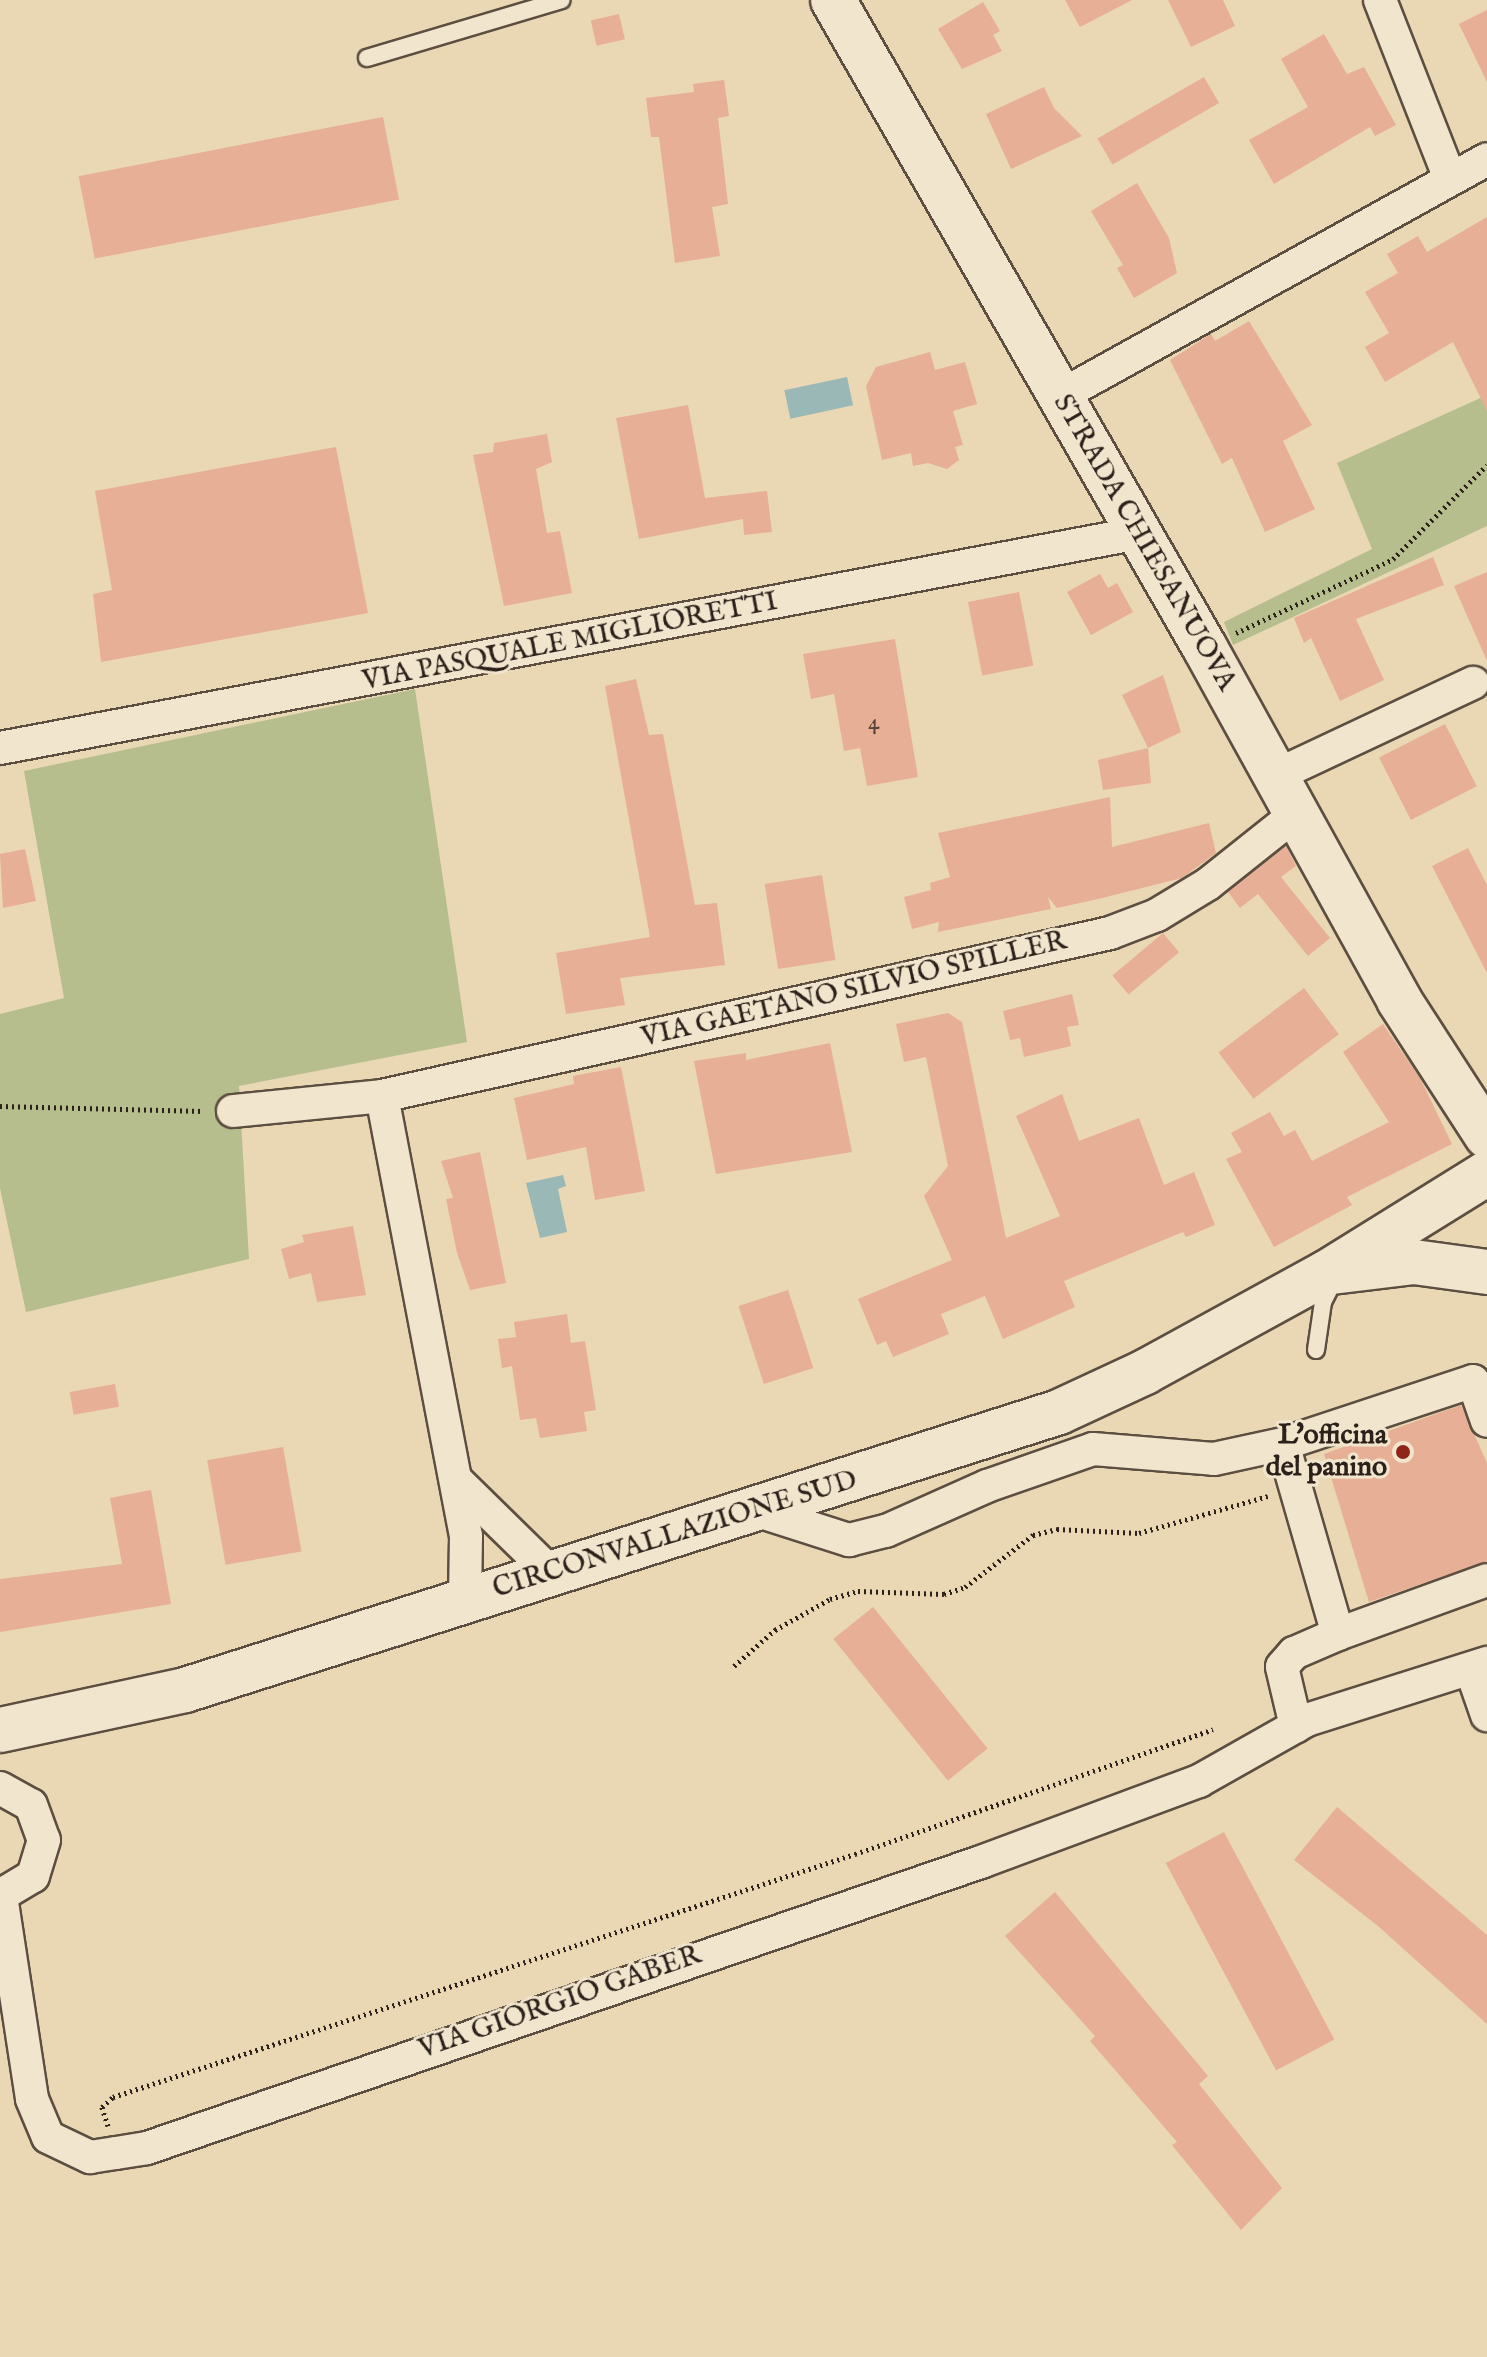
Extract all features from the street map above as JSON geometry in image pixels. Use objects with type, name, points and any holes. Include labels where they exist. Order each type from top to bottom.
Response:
[{"type":"main road","name":"STRADA CHIESANUOVA","points":[[833,0],[1205,648],[1418,1032],[1471,1095]]},
{"type":"main road","points":[[1471,1095],[1487,1136]]},
{"type":"main road","name":"CIRCONVALLAZIONE SUD","points":[[0,1730],[185,1690],[550,1572],[758,1511],[1059,1412],[1145,1372],[1332,1272],[1487,1173]]},
{"type":"main road","name":"CIRCONVALLAZIONE SUD","points":[[1332,1272],[1414,1262],[1487,1272]]},
{"type":"street","points":[[1380,0],[1450,179]]},
{"type":"street","points":[[1060,396],[1487,159]]},
{"type":"street","name":"VIA PASQUALE MIGLIORETTI","points":[[0,748],[1139,533]]},
{"type":"street","points":[[1275,776],[1473,683]]},
{"type":"street","name":"VIA GAETANO SILVIO SPILLER","points":[[233,1111],[382,1096],[1110,933],[1157,915],[1208,884],[1296,814]]},
{"type":"street","points":[[382,1096],[457,1481],[466,1546],[465,1601]]},
{"type":"street","points":[[758,1511],[849,1540],[886,1531],[987,1486],[1093,1449],[1135,1450],[1191,1461],[1268,1447],[1473,1381],[1487,1421]]},
{"type":"street","points":[[1268,1447],[1296,1488],[1338,1634]]},
{"type":"street","points":[[457,1481],[550,1572]]},
{"type":"street","points":[[1296,1726],[1282,1667],[1294,1653],[1487,1580]]},
{"type":"street","points":[[1479,1666],[1487,1715]]},
{"type":"street","name":"VIA GIORGIO GABER","points":[[0,1896],[32,2099],[48,2137],[90,2157],[116,2153],[147,2148],[981,1862],[1199,1781],[1296,1726],[1479,1666]]},
{"type":"street","points":[[0,1788],[31,1805],[44,1840],[33,1876],[0,1896]]},
{"type":"lane","points":[[367,58],[562,0]]},
{"type":"lane","points":[[1316,1350],[1323,1302],[1332,1272]]},
{"type":"path","points":[[1205,648],[1393,559],[1487,465]]},
{"type":"path","points":[[0,1106],[233,1111]]},
{"type":"path","points":[[734,1666],[775,1630],[830,1599],[858,1591],[944,1594],[965,1587],[1033,1535],[1057,1529],[1139,1533],[1296,1488]]},
{"type":"path","points":[[116,2153],[102,2107],[113,2097],[855,1854],[1213,1729]]},
{"type":"green space","points":[[1487,395],[1487,526],[1233,645],[1224,622],[1372,549],[1337,463]]},
{"type":"green space","points":[[415,689],[467,1042],[239,1086],[249,1259],[26,1312],[0,1188],[0,1014],[64,998],[24,771]]},
{"type":"water","points":[[847,377],[853,405],[790,419],[784,390]]},
{"type":"water","points":[[563,1175],[566,1186],[558,1189],[567,1232],[540,1238],[526,1183]]},
{"type":"building","points":[[1065,0],[1132,0],[1080,27]]},
{"type":"building","points":[[1168,0],[1223,0],[1235,26],[1191,47]]},
{"type":"building","points":[[983,2],[1000,31],[993,35],[1002,51],[962,69],[938,29]]},
{"type":"building","points":[[1487,10],[1487,82],[1459,24]]},
{"type":"building","points":[[619,14],[625,39],[597,46],[591,21]]},
{"type":"building","points":[[1324,34],[1347,74],[1364,67],[1396,125],[1375,136],[1370,127],[1274,184],[1249,140],[1308,107],[1281,59]]},
{"type":"building","points":[[1204,77],[1219,103],[1112,164],[1097,138]]},
{"type":"building","points":[[724,80],[729,116],[718,118],[728,204],[712,207],[720,256],[675,263],[659,137],[651,137],[646,98],[694,92],[693,84]]},
{"type":"building","points":[[1044,87],[1054,108],[1082,136],[1011,169],[986,114]]},
{"type":"building","points":[[383,117],[399,199],[95,259],[79,176]]},
{"type":"building","points":[[1137,183],[1169,238],[1177,273],[1134,298],[1117,268],[1123,265],[1091,211]]},
{"type":"building","points":[[1487,217],[1487,411],[1453,342],[1385,382],[1365,347],[1389,333],[1365,292],[1398,273],[1387,254],[1418,236],[1427,252]]},
{"type":"building","points":[[1249,321],[1312,425],[1283,441],[1315,509],[1265,532],[1232,458],[1222,464],[1170,360],[1211,334],[1215,341]]},
{"type":"building","points":[[930,352],[935,370],[965,362],[977,404],[953,411],[963,445],[955,447],[959,460],[947,469],[928,463],[913,466],[911,453],[882,460],[866,386],[876,367]]},
{"type":"building","points":[[688,405],[705,498],[767,491],[772,532],[744,535],[743,519],[639,539],[616,418]]},
{"type":"building","points":[[547,434],[552,462],[536,469],[547,533],[560,531],[572,593],[504,606],[473,455],[493,452],[494,443]]},
{"type":"building","points":[[336,447],[368,613],[101,662],[93,594],[112,590],[95,491]]},
{"type":"building","points":[[1433,557],[1444,585],[1356,619],[1384,680],[1340,701],[1311,638],[1304,643],[1294,618]]},
{"type":"building","points":[[1487,572],[1487,661],[1454,586]]},
{"type":"building","points":[[1100,574],[1108,588],[1117,583],[1133,612],[1091,635],[1067,592]]},
{"type":"building","points":[[1019,592],[1033,666],[982,676],[968,602]]},
{"type":"building","points":[[895,639],[918,777],[867,786],[860,748],[844,751],[834,694],[811,699],[803,654]]},
{"type":"building","points":[[1163,675],[1181,732],[1148,748],[1122,695]]},
{"type":"building","points":[[636,679],[649,735],[663,734],[695,905],[717,903],[725,965],[620,978],[625,1005],[566,1014],[556,953],[650,937],[605,686]]},
{"type":"building","points":[[1445,724],[1477,786],[1411,820],[1379,758]]},
{"type":"building","points":[[1148,748],[1151,783],[1103,790],[1098,760]]},
{"type":"building","points":[[1110,797],[1112,847],[1209,823],[1216,853],[1182,878],[1098,899],[1057,908],[1048,897],[1051,909],[938,932],[939,922],[912,929],[904,897],[931,890],[930,883],[950,877],[938,833]]},
{"type":"building","points":[[1286,846],[1296,866],[1281,877],[1330,938],[1308,956],[1258,894],[1240,908],[1228,892]]},
{"type":"building","points":[[1468,848],[1487,885],[1487,973],[1432,866]]},
{"type":"building","points":[[25,849],[36,901],[3,908],[0,854]]},
{"type":"building","points":[[822,875],[835,960],[778,969],[765,884]]},
{"type":"building","points":[[1163,933],[1179,952],[1129,995],[1112,975]]},
{"type":"building","points":[[1304,988],[1339,1034],[1253,1099],[1219,1052]]},
{"type":"building","points":[[1072,994],[1079,1025],[1067,1027],[1071,1046],[1024,1057],[1020,1038],[1010,1040],[1003,1011]]},
{"type":"building","points":[[948,1013],[962,1022],[1006,1238],[1060,1216],[1016,1116],[1062,1094],[1079,1141],[1139,1118],[1164,1185],[1194,1172],[1215,1225],[1186,1237],[1183,1232],[1064,1281],[1075,1307],[1003,1339],[985,1296],[941,1314],[949,1334],[893,1357],[886,1341],[877,1345],[858,1299],[952,1260],[924,1196],[948,1166],[926,1057],[904,1062],[896,1024]]},
{"type":"building","points":[[1383,1024],[1420,1078],[1452,1144],[1347,1197],[1352,1205],[1274,1247],[1226,1159],[1242,1152],[1231,1133],[1270,1112],[1284,1136],[1295,1130],[1312,1161],[1389,1122],[1343,1052]]},
{"type":"building","points":[[830,1043],[852,1152],[716,1174],[694,1061],[746,1053],[746,1060]]},
{"type":"building","points":[[621,1067],[645,1191],[595,1200],[586,1147],[527,1160],[514,1098],[574,1084],[573,1076]]},
{"type":"building","points":[[480,1152],[506,1283],[470,1290],[457,1253],[446,1199],[453,1198],[441,1161]]},
{"type":"building","points":[[353,1226],[366,1295],[317,1302],[311,1273],[289,1279],[281,1249],[304,1242],[302,1235]]},
{"type":"building","points":[[788,1290],[813,1368],[764,1384],[739,1306]]},
{"type":"building","points":[[567,1314],[571,1343],[585,1341],[596,1410],[584,1412],[587,1431],[540,1438],[536,1418],[520,1420],[512,1366],[502,1368],[498,1339],[516,1337],[514,1322]]},
{"type":"building","points":[[115,1384],[119,1407],[74,1415],[70,1392]]},
{"type":"building","points":[[1461,1405],[1487,1463],[1487,1561],[1369,1602],[1324,1454]]},
{"type":"building","points":[[283,1447],[301,1551],[226,1565],[207,1460]]},
{"type":"building","points":[[151,1490],[171,1604],[0,1632],[0,1579],[122,1564],[110,1498]]},
{"type":"building","points":[[873,1607],[988,1748],[948,1781],[833,1639]]},
{"type":"building","points":[[1337,1807],[1487,1935],[1487,2024],[1378,1926],[1294,1860]]},
{"type":"building","points":[[1224,1832],[1334,2039],[1276,2070],[1166,1863]]},
{"type":"building","points":[[1055,1892],[1208,2076],[1199,2084],[1282,2188],[1241,2230],[1172,2145],[1177,2142],[1090,2041],[1095,2036],[1005,1936]]},
{"type":"place","name":"L'officina del panino","points":[[1403,1452]]}]
